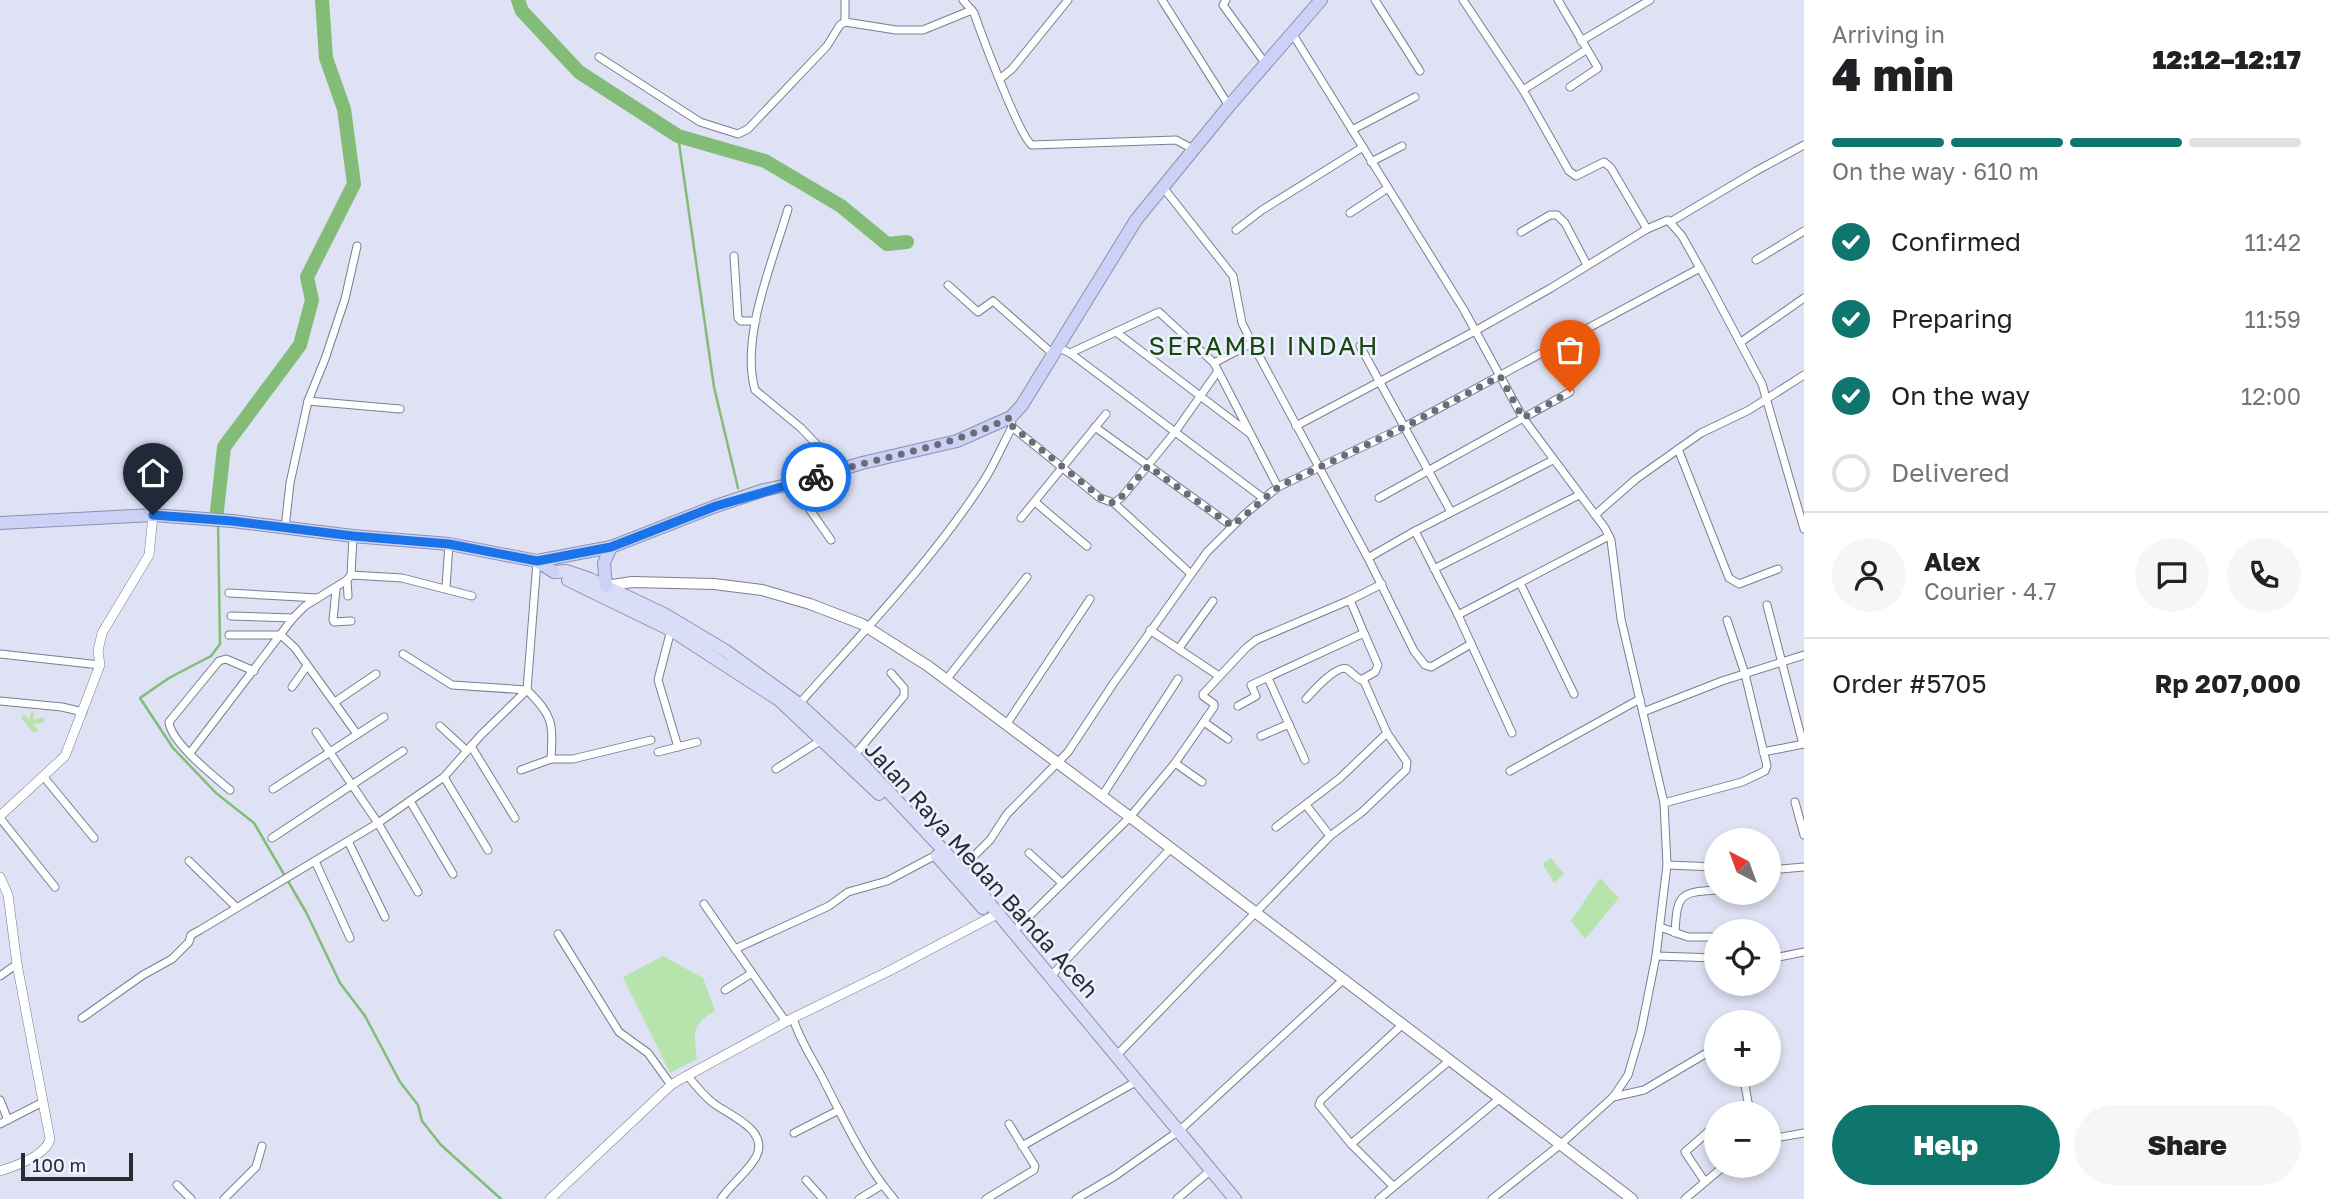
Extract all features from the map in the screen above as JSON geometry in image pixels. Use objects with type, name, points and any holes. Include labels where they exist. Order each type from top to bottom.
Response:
[{"type":"highway","points":[[537,561],[611,547],[764,490],[957,441],[1012,422],[1136,220],[1291,32],[1321,0]]},
{"type":"highway","name":"Jalan Raya Medan Banda Aceh","points":[[0,523],[153,515],[449,544],[537,561],[554,572]]},
{"type":"highway","points":[[606,586],[604,563],[611,547]]},
{"type":"main road","name":"Jalan Raya Medan Banda Aceh","points":[[554,572],[566,571],[606,586],[664,614],[752,668],[799,704],[961,869],[995,915],[1014,932],[1116,1055],[1176,1133]]},
{"type":"main road","points":[[554,572],[671,630],[779,700],[823,739],[851,759],[936,855],[995,915],[1132,1084],[1209,1173],[1236,1199]]},
{"type":"main road","points":[[606,586],[632,582],[700,583],[762,590],[810,604],[867,627],[946,680],[1130,817],[1629,1198]]},
{"type":"main road","points":[[1209,1173],[1224,1199]]},
{"type":"street","points":[[845,0],[845,22]]},
{"type":"street","points":[[963,0],[972,10],[1028,143],[1175,140],[1193,149]]},
{"type":"street","points":[[1001,78],[1012,69],[1068,0]]},
{"type":"street","points":[[1163,0],[1229,106]]},
{"type":"street","points":[[1226,0],[1223,5],[1265,63]]},
{"type":"street","points":[[1375,0],[1420,71]]},
{"type":"street","points":[[1463,0],[1523,90],[1572,174],[1580,174],[1604,162],[1611,168],[1647,229]]},
{"type":"street","points":[[1558,0],[1598,69],[1570,88]]},
{"type":"street","points":[[1581,41],[1650,0]]},
{"type":"street","points":[[599,57],[700,122],[738,134],[748,129],[775,102],[830,43],[840,25],[845,22],[896,30],[923,30],[972,10]]},
{"type":"street","points":[[1291,32],[1475,331],[1523,418],[1609,536],[1620,619],[1664,803],[1667,864],[1660,927],[1641,1031],[1628,1075],[1613,1097],[1561,1144],[1492,1199]]},
{"type":"street","points":[[1523,90],[1586,50]]},
{"type":"street","points":[[1352,130],[1415,97]]},
{"type":"street","points":[[1296,426],[1475,331],[1647,229],[1664,220],[1672,221],[1804,145]]},
{"type":"street","points":[[1236,230],[1262,209],[1363,146]]},
{"type":"street","points":[[1371,162],[1402,146]]},
{"type":"street","points":[[1162,186],[1233,276],[1242,323],[1382,584],[1414,651],[1425,665],[1432,667],[1471,644]]},
{"type":"street","points":[[1350,213],[1388,188]]},
{"type":"street","points":[[788,209],[751,341],[750,366],[755,390],[801,428],[840,469]]},
{"type":"street","points":[[1521,232],[1550,215],[1557,215],[1565,223],[1587,265]]},
{"type":"street","points":[[1672,221],[1741,342],[1768,398],[1804,529]]},
{"type":"street","points":[[1756,260],[1804,231]]},
{"type":"street","points":[[285,528],[290,483],[308,401],[345,299],[357,246]]},
{"type":"street","points":[[734,256],[738,318],[741,321],[756,321]]},
{"type":"street","points":[[961,869],[990,840],[1007,814],[1058,764],[1074,744],[1206,552],[1263,498],[1278,487],[1406,426],[1700,268]]},
{"type":"street","points":[[948,285],[978,312],[993,301],[1055,351],[1070,353],[1263,498]]},
{"type":"street","points":[[1741,342],[1804,298]]},
{"type":"street","points":[[1070,353],[1159,312],[1216,367],[1278,487]]},
{"type":"street","points":[[1116,332],[1252,435]]},
{"type":"street","points":[[1114,503],[1122,497],[1175,432],[1201,397],[1216,367],[1252,343]]},
{"type":"street","points":[[1360,346],[1451,512]]},
{"type":"street","points":[[1595,515],[1636,479],[1701,433],[1768,398],[1804,375]]},
{"type":"street","points":[[1379,498],[1570,392]]},
{"type":"street","points":[[308,401],[400,409]]},
{"type":"street","points":[[1021,518],[1106,414]]},
{"type":"street","points":[[799,704],[889,603],[965,508],[986,477],[1012,422],[1100,498],[1114,503],[1191,574]]},
{"type":"street","points":[[1095,427],[1232,526]]},
{"type":"street","points":[[1678,449],[1729,578],[1739,584],[1778,569]]},
{"type":"street","points":[[1368,558],[1553,460]]},
{"type":"street","points":[[792,485],[831,540]]},
{"type":"street","points":[[1434,569],[1579,495]]},
{"type":"street","points":[[1035,502],[1087,547]]},
{"type":"street","points":[[55,887],[0,817],[65,756],[100,666],[98,651],[102,633],[149,555],[153,515]]},
{"type":"street","points":[[1415,531],[1458,615],[1512,733]]},
{"type":"street","points":[[348,596],[353,536]]},
{"type":"street","points":[[1458,615],[1609,536]]},
{"type":"street","points":[[446,587],[449,544]]},
{"type":"street","points":[[82,1018],[143,975],[172,959],[189,942],[191,935],[378,823],[444,777],[527,690],[537,561]]},
{"type":"street","points":[[190,753],[293,618],[349,577],[402,578],[438,588],[446,587],[472,596]]},
{"type":"street","points":[[946,680],[1027,578]]},
{"type":"street","points":[[1520,583],[1574,694]]},
{"type":"street","points":[[1014,932],[1130,817],[1175,763],[1214,706],[1202,695],[1246,648],[1256,640],[1382,584]]},
{"type":"street","points":[[336,589],[333,621],[351,621]]},
{"type":"street","points":[[229,593],[318,598]]},
{"type":"street","points":[[1006,725],[1090,599]]},
{"type":"street","points":[[1306,699],[1329,676],[1342,668],[1358,680],[1375,672],[1378,667],[1350,600]]},
{"type":"street","points":[[1179,648],[1213,601]]},
{"type":"street","points":[[1763,752],[1803,744],[1767,605]]},
{"type":"street","points":[[231,616],[293,618]]},
{"type":"street","points":[[1664,803],[1742,782],[1762,774],[1767,766],[1745,674],[1727,620]]},
{"type":"street","points":[[671,630],[658,680],[678,747]]},
{"type":"street","points":[[1150,630],[1219,676]]},
{"type":"street","points":[[1238,706],[1256,696],[1251,685],[1364,633]]},
{"type":"street","points":[[229,635],[281,635],[295,648],[358,734]]},
{"type":"street","points":[[0,654],[100,666]]},
{"type":"street","points":[[403,654],[452,685],[527,690],[543,707],[552,723],[551,759]]},
{"type":"street","points":[[1643,712],[1804,655]]},
{"type":"street","points":[[230,790],[190,753],[170,730],[169,722],[219,661],[226,659],[254,671]]},
{"type":"street","points":[[292,687],[307,666]]},
{"type":"street","points":[[851,759],[904,696],[904,688],[891,673]]},
{"type":"street","points":[[335,702],[376,674]]},
{"type":"street","points":[[1268,678],[1305,760]]},
{"type":"street","points":[[1101,796],[1178,679]]},
{"type":"street","points":[[1116,1055],[1330,836],[1362,812],[1406,770],[1406,762],[1387,733],[1363,679]]},
{"type":"street","points":[[1510,771],[1640,699]]},
{"type":"street","points":[[0,701],[62,707],[83,712]]},
{"type":"street","points":[[273,789],[384,717]]},
{"type":"street","points":[[1204,722],[1228,739]]},
{"type":"street","points":[[1261,736],[1289,724]]},
{"type":"street","points":[[440,726],[469,749],[515,818]]},
{"type":"street","points":[[316,732],[378,823],[418,892]]},
{"type":"street","points":[[1276,827],[1339,778],[1387,733]]},
{"type":"street","points":[[776,769],[823,739]]},
{"type":"street","points":[[521,770],[551,759],[573,759],[651,740]]},
{"type":"street","points":[[658,752],[697,742]]},
{"type":"street","points":[[272,838],[403,751]]},
{"type":"street","points":[[1175,763],[1202,782]]},
{"type":"street","points":[[43,776],[94,838]]},
{"type":"street","points":[[444,777],[488,850]]},
{"type":"street","points":[[410,801],[453,874]]},
{"type":"street","points":[[1795,802],[1804,835]]},
{"type":"street","points":[[1306,805],[1330,836]]},
{"type":"street","points":[[348,841],[385,917]]},
{"type":"street","points":[[1051,976],[1171,848]]},
{"type":"street","points":[[1029,853],[1062,883]]},
{"type":"street","points":[[736,949],[833,904],[848,892],[887,881],[936,855]]},
{"type":"street","points":[[189,861],[236,907]]},
{"type":"street","points":[[315,861],[350,938]]},
{"type":"street","points":[[1667,864],[1704,866]]},
{"type":"street","points":[[1782,869],[1804,867]]},
{"type":"street","points":[[0,877],[8,895],[17,964],[50,1139],[49,1144],[22,1162],[0,1171]]},
{"type":"street","points":[[1675,933],[1678,906],[1682,897],[1689,893],[1704,891]]},
{"type":"street","points":[[704,904],[752,974],[789,1020],[882,1185],[894,1199]]},
{"type":"street","points":[[0,914],[9,908]]},
{"type":"street","points":[[550,1199],[671,1085],[789,1020],[995,915]]},
{"type":"street","points":[[1660,927],[1688,937],[1704,937]]},
{"type":"street","points":[[558,934],[619,1032],[648,1053],[671,1085]]},
{"type":"street","points":[[1781,956],[1804,952]]},
{"type":"street","points":[[1656,956],[1704,957]]},
{"type":"street","points":[[0,976],[17,964]]},
{"type":"street","points":[[725,990],[752,974]]},
{"type":"street","points":[[1076,1199],[1115,1176],[1176,1133],[1344,979]]},
{"type":"street","points":[[1393,1186],[1351,1144],[1320,1107],[1320,1102],[1402,1025]]},
{"type":"street","points":[[1613,1097],[1644,1090],[1704,1055]]},
{"type":"street","points":[[1351,1144],[1449,1061]]},
{"type":"street","points":[[687,1075],[712,1102],[747,1125],[759,1145],[751,1163],[721,1199]]},
{"type":"street","points":[[1022,1146],[1132,1084]]},
{"type":"street","points":[[1379,1199],[1499,1099]]},
{"type":"street","points":[[0,1100],[4,1122],[43,1102]]},
{"type":"street","points":[[794,1133],[839,1110]]},
{"type":"street","points":[[986,1199],[1034,1170],[1035,1166],[1009,1124]]},
{"type":"street","points":[[1781,1137],[1804,1133]]},
{"type":"street","points":[[1704,1135],[1685,1152],[1705,1182]]},
{"type":"street","points":[[224,1199],[252,1172],[262,1146]]},
{"type":"street","points":[[1177,1199],[1209,1173]]},
{"type":"street","points":[[1685,1199],[1710,1178]]},
{"type":"street","points":[[806,1180],[823,1199]]},
{"type":"street","points":[[177,1185],[191,1199]]},
{"type":"street","points":[[859,1199],[882,1185]]},
{"type":"green space","points":[[31,711],[34,711],[33,720],[44,717],[44,723],[33,724],[38,730],[34,733],[21,718],[24,714],[29,720]]},
{"type":"green space","points":[[1551,858],[1564,874],[1554,883],[1543,864]]},
{"type":"green space","points":[[1600,878],[1619,898],[1585,939],[1571,921]]},
{"type":"green space","points":[[663,956],[703,978],[715,1011],[702,1021],[696,1031],[697,1059],[670,1073],[623,977]]},
{"type":"waterway","points":[[217,511],[224,447],[300,345],[312,300],[307,277],[354,184],[344,109],[326,58],[322,0]]},
{"type":"waterway","points":[[518,0],[522,11],[579,72],[678,136],[765,161],[841,206],[887,244],[907,242]]},
{"type":"waterway","points":[[678,136],[714,387],[738,488]]},
{"type":"waterway","points":[[218,522],[220,644],[211,656],[169,678],[140,698],[173,748],[216,793],[254,823],[306,912],[340,983],[365,1016],[400,1082],[418,1105],[422,1121],[441,1145],[501,1199]]},
{"type":"way so far","points":[[816,477],[862,463],[957,441],[1011,417],[1012,426],[1105,501],[1118,501],[1148,466],[1232,526],[1278,487],[1406,426],[1500,376],[1523,418],[1570,392]]},
{"type":"district","name":"SERAMBI INDAH","points":[[1264,345]]},
{"type":"route","points":[[153,515],[449,544],[537,561],[611,547],[716,506],[816,477]]}]
